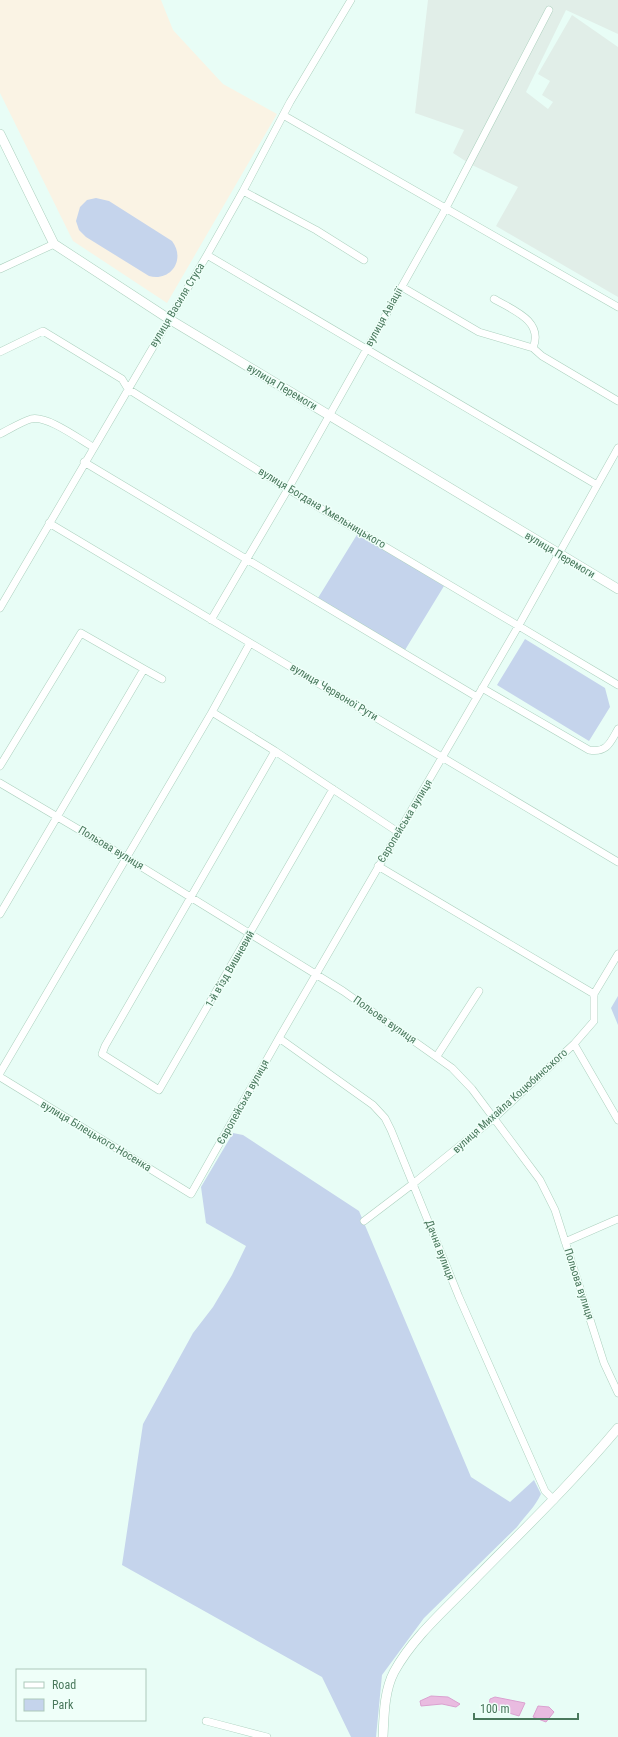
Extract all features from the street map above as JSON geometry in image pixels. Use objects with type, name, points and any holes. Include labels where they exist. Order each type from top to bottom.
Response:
[{"type":"street","name":"вулиця Василя Стуса","points":[[0,608],[84,462],[207,255],[284,115],[351,0]]},
{"type":"street","name":"вулиця Авіації","points":[[210,620],[288,489],[446,208],[549,10]]},
{"type":"street","points":[[284,115],[618,307]]},
{"type":"street","points":[[0,134],[54,244],[0,269]]},
{"type":"street","points":[[243,191],[316,230],[364,260]]},
{"type":"street","name":"вулиця Перемоги","points":[[54,244],[168,319],[618,589]]},
{"type":"street","points":[[207,255],[597,485]]},
{"type":"street","points":[[402,287],[479,332],[533,348],[618,401]]},
{"type":"street","points":[[494,299],[523,316],[530,322],[535,330],[536,336],[533,348]]},
{"type":"street","name":"вулиця Богдана Хмельницького","points":[[0,352],[43,331],[122,379],[128,389],[288,489],[618,685]]},
{"type":"street","points":[[0,434],[32,419],[41,419],[50,422],[93,447]]},
{"type":"street","name":"Європейська вулиця","points":[[191,1194],[378,866],[519,625],[618,448]]},
{"type":"street","points":[[84,462],[477,697]]},
{"type":"street","name":"вулиця Червоної Рути","points":[[49,523],[618,862]]},
{"type":"street","points":[[0,766],[81,632],[162,679]]},
{"type":"street","points":[[0,1073],[212,712],[250,643]]},
{"type":"street","points":[[0,914],[144,669]]},
{"type":"street","points":[[482,688],[590,750],[602,750],[609,745],[618,729]]},
{"type":"street","points":[[212,712],[275,751],[398,832]]},
{"type":"street","points":[[191,897],[275,751]]},
{"type":"street","name":"Польова вулиця","points":[[0,783],[127,858],[316,974],[438,1056],[452,1068],[472,1089],[540,1180],[555,1210],[604,1363],[618,1393]]},
{"type":"street","name":"1-й в'їзд Вишневий","points":[[191,897],[102,1054],[159,1090],[333,789]]},
{"type":"street","points":[[378,866],[594,994],[618,954]]},
{"type":"street","points":[[438,1056],[479,991]]},
{"type":"street","name":"вулиця Михайла Коцюбинського","points":[[364,1221],[414,1184],[494,1118],[574,1044],[594,1021],[594,994]]},
{"type":"street","name":"Дачна вулиця","points":[[279,1038],[380,1112],[391,1130],[462,1304],[545,1491],[554,1500]]},
{"type":"street","points":[[574,1044],[618,1120]]},
{"type":"street","name":"вулиця Білецького-Носенка","points":[[0,1078],[191,1194]]},
{"type":"street","points":[[565,1242],[618,1219]]},
{"type":"street","points":[[383,1737],[386,1701],[393,1673],[407,1651],[439,1616],[554,1500],[618,1428]]},
{"type":"street","points":[[206,1721],[255,1736],[267,1737]]},
{"type":"shaded area","points":[[0,0],[161,0],[173,30],[223,84],[277,114],[167,303],[73,241],[0,93]]},
{"type":"shaded area","points":[[428,0],[618,0],[618,34],[566,10],[526,92],[548,109],[553,102],[542,95],[550,81],[538,74],[572,15],[618,47],[618,297],[496,226],[518,187],[470,164],[453,153],[464,130],[415,113]]},
{"type":"shaded area","points":[[431,1696],[448,1697],[460,1704],[456,1707],[442,1704],[421,1706],[420,1701]]},
{"type":"shaded area","points":[[495,1697],[525,1703],[519,1716],[499,1710],[488,1709],[490,1699]]},
{"type":"shaded area","points":[[538,1706],[549,1707],[554,1712],[546,1722],[533,1717]]},
{"type":"green space","points":[[96,198],[109,201],[172,241],[176,248],[177,255],[177,262],[174,268],[164,276],[149,276],[86,237],[79,230],[76,221],[80,207],[87,200]]},
{"type":"green space","points":[[358,533],[444,586],[405,650],[318,598]]},
{"type":"green space","points":[[525,639],[605,688],[610,707],[589,741],[497,685]]},
{"type":"green space","points":[[618,996],[618,1025],[611,1008]]},
{"type":"green space","points":[[233,1133],[243,1135],[359,1211],[471,1477],[510,1502],[534,1480],[541,1494],[539,1499],[517,1527],[424,1618],[382,1675],[376,1737],[351,1737],[322,1677],[122,1565],[143,1424],[193,1333],[213,1307],[232,1275],[246,1246],[206,1223],[201,1187]]}]
